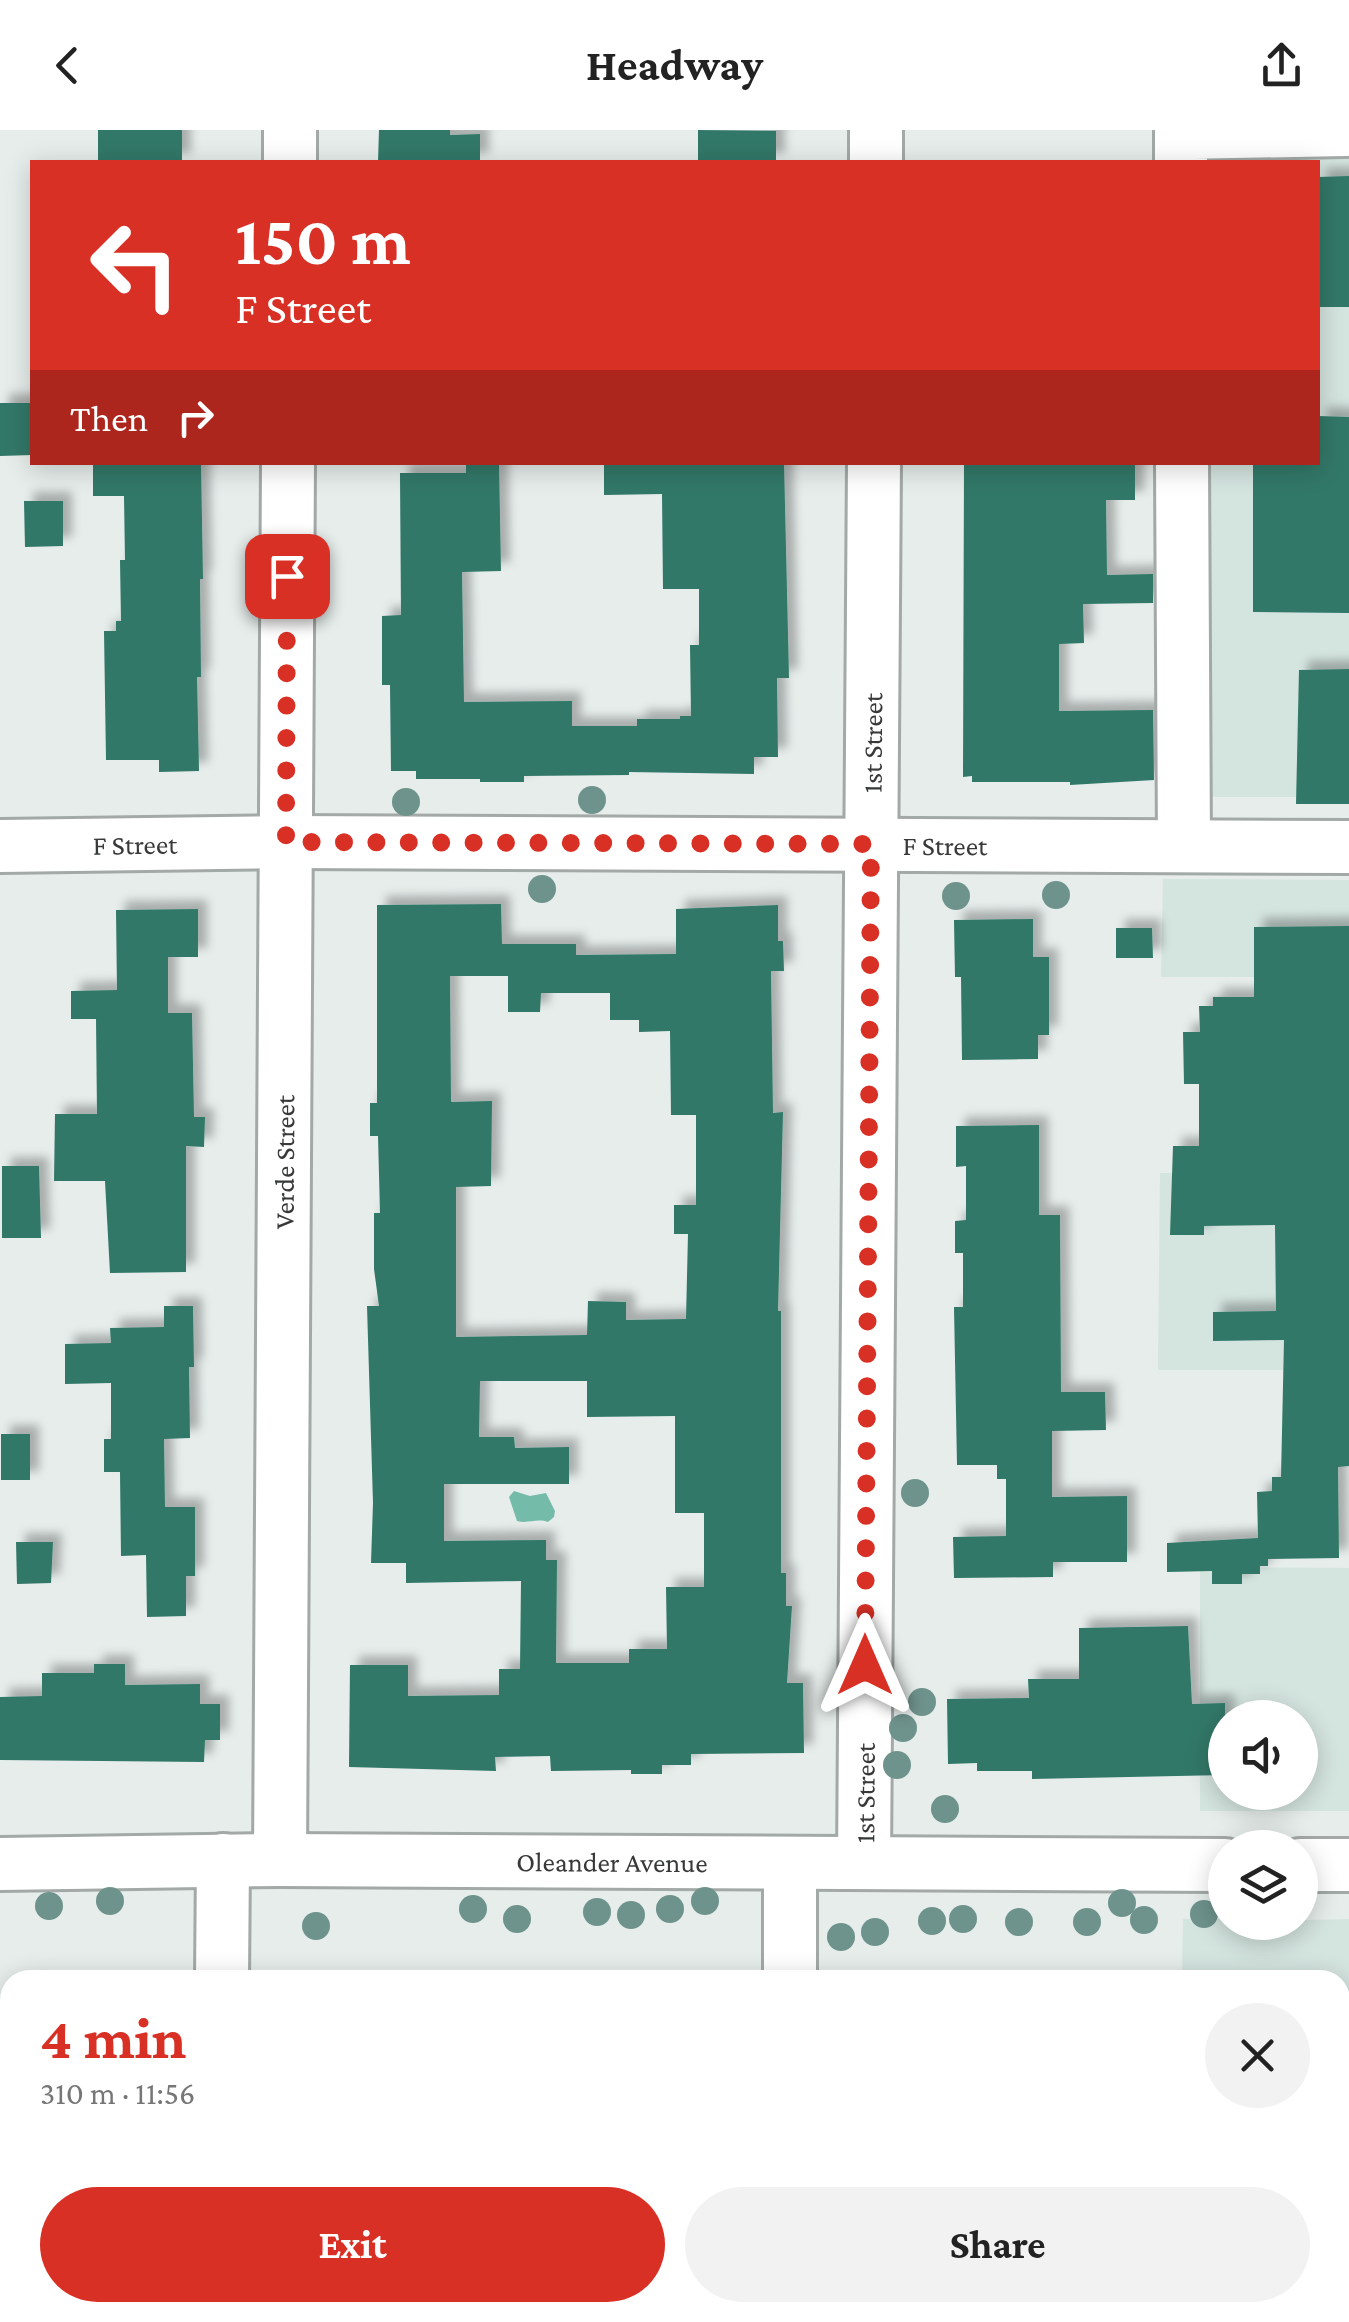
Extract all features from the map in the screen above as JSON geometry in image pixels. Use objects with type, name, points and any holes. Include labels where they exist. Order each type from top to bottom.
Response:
[{"type":"street","points":[[290,130],[290,160]]},
{"type":"street","points":[[876,130],[876,160]]},
{"type":"street","points":[[1181,160],[1181,133],[1344,130]]},
{"type":"street","name":"Verde Street","points":[[280,1860],[288,465]]},
{"type":"street","name":"1st Street","points":[[864,1864],[874,465]]},
{"type":"street","points":[[1182,465],[1184,846]]},
{"type":"street","name":"F Street","points":[[0,846],[286,842],[1349,847]]},
{"type":"street","points":[[222,1860],[222,1970]]},
{"type":"street","name":"Oleander Avenue","points":[[0,1864],[280,1860],[1208,1865]]},
{"type":"street","points":[[790,1863],[790,1970]]},
{"type":"street","points":[[1318,1865],[1349,1866]]},
{"type":"shaded area","points":[[1349,143],[1349,797],[1198,797],[1200,465],[1320,465],[1320,160],[1201,158]]},
{"type":"shaded area","points":[[1163,879],[1349,880],[1349,977],[1161,977]]},
{"type":"shaded area","points":[[1160,1173],[1349,1173],[1349,1370],[1158,1370]]},
{"type":"shaded area","points":[[514,1491],[530,1496],[546,1493],[554,1517],[548,1522],[517,1521],[509,1497]]},
{"type":"shaded area","points":[[1200,1567],[1349,1568],[1349,1811],[1200,1811]]},
{"type":"shaded area","points":[[1183,1919],[1208,1919],[1208,1940],[1318,1940],[1318,1920],[1349,1919],[1349,1970],[1182,1970]]},
{"type":"building","points":[[98,130],[182,130],[182,160],[98,160]]},
{"type":"building","points":[[379,130],[480,134],[480,160],[378,160]]},
{"type":"building","points":[[698,130],[776,131],[776,160],[698,160]]},
{"type":"building","points":[[1349,176],[1349,307],[1320,307],[1320,177]]},
{"type":"building","points":[[0,403],[30,403],[30,455],[0,456]]},
{"type":"building","points":[[1320,416],[1349,417],[1349,613],[1253,612],[1253,465],[1320,465]]},
{"type":"building","points":[[93,465],[201,465],[199,771],[159,772],[159,760],[106,760],[104,631],[116,631],[116,621],[121,621],[124,496],[93,496]]},
{"type":"building","points":[[466,465],[499,465],[501,571],[462,572],[464,702],[572,701],[572,726],[637,726],[637,719],[691,716],[690,645],[699,645],[699,589],[663,589],[662,494],[604,495],[604,465],[784,465],[789,678],[777,678],[778,757],[754,757],[754,774],[629,772],[524,776],[524,782],[480,782],[416,779],[416,771],[391,771],[390,685],[382,685],[382,616],[401,615],[400,473],[466,473]]},
{"type":"building","points":[[964,465],[1135,465],[1135,500],[1106,500],[1107,575],[1153,574],[1153,603],[1083,604],[1084,643],[1059,644],[1059,711],[1153,710],[1154,780],[1070,785],[972,782],[972,776],[963,777]]},
{"type":"building","points":[[24,501],[63,501],[63,546],[25,547]]},
{"type":"building","points":[[1349,669],[1349,804],[1296,804],[1299,670]]},
{"type":"building","points":[[501,904],[502,944],[576,944],[576,955],[676,954],[676,909],[778,905],[778,941],[783,941],[784,971],[771,971],[773,1113],[783,1112],[778,1311],[781,1573],[786,1573],[786,1606],[792,1606],[787,1683],[803,1683],[804,1753],[691,1754],[691,1765],[662,1765],[662,1774],[631,1774],[631,1770],[551,1771],[550,1756],[495,1757],[496,1771],[349,1767],[350,1665],[408,1665],[408,1696],[499,1695],[499,1669],[520,1669],[521,1581],[406,1583],[406,1563],[371,1563],[367,1306],[379,1306],[374,1269],[374,1213],[380,1213],[378,1136],[370,1136],[370,1103],[377,1103],[377,905]],"holes":[[[450,976],[508,976],[508,1012],[540,1012],[541,993],[610,993],[610,1020],[639,1020],[639,1032],[670,1031],[671,1115],[696,1115],[696,1205],[674,1205],[674,1234],[688,1234],[686,1319],[626,1320],[626,1302],[588,1301],[587,1335],[456,1337],[456,1187],[491,1186],[492,1101],[451,1102]],[[480,1381],[587,1381],[587,1417],[675,1416],[675,1513],[704,1513],[704,1587],[666,1587],[667,1649],[629,1649],[629,1663],[556,1663],[557,1560],[546,1560],[546,1540],[444,1541],[444,1484],[569,1484],[569,1447],[515,1448],[514,1437],[479,1437]]]},
{"type":"building","points":[[198,909],[198,957],[168,957],[168,1013],[192,1013],[194,1117],[205,1117],[204,1147],[186,1146],[186,1272],[110,1273],[105,1181],[54,1181],[55,1114],[97,1114],[96,1019],[71,1019],[71,991],[117,990],[116,910]]},
{"type":"building","points":[[1033,919],[1033,957],[1049,957],[1049,1035],[1038,1035],[1038,1059],[962,1060],[961,977],[955,977],[954,920]]},
{"type":"building","points":[[1349,926],[1349,1466],[1338,1467],[1339,1558],[1268,1559],[1268,1566],[1260,1566],[1260,1574],[1242,1574],[1242,1584],[1212,1584],[1212,1571],[1167,1572],[1167,1543],[1258,1538],[1257,1492],[1272,1491],[1272,1477],[1281,1477],[1284,1340],[1213,1341],[1213,1312],[1276,1311],[1275,1225],[1204,1226],[1204,1235],[1170,1235],[1173,1146],[1199,1146],[1199,1084],[1184,1084],[1183,1032],[1200,1032],[1199,1006],[1213,1006],[1213,997],[1254,997],[1254,927]]},
{"type":"building","points":[[1116,928],[1152,928],[1153,958],[1116,958]]},
{"type":"building","points":[[1039,1125],[1039,1215],[1060,1215],[1061,1392],[1105,1392],[1106,1430],[1052,1431],[1052,1497],[1127,1496],[1127,1562],[1053,1562],[1053,1577],[954,1578],[953,1537],[1006,1536],[1006,1479],[997,1479],[997,1465],[957,1465],[954,1307],[963,1307],[963,1253],[955,1253],[955,1221],[966,1220],[966,1166],[956,1167],[956,1126]]},
{"type":"building","points":[[2,1166],[39,1166],[41,1238],[2,1238]]},
{"type":"building","points":[[164,1306],[193,1306],[190,1438],[164,1439],[165,1507],[195,1507],[195,1576],[186,1576],[186,1616],[147,1617],[146,1555],[121,1556],[120,1472],[104,1472],[104,1439],[111,1439],[111,1383],[65,1384],[65,1344],[111,1343],[110,1328],[164,1327]]},
{"type":"building","points":[[1,1434],[30,1434],[30,1480],[1,1480]]},
{"type":"building","points":[[16,1542],[53,1542],[51,1583],[17,1584]]},
{"type":"building","points":[[1188,1626],[1192,1704],[1208,1704],[1208,1775],[1032,1779],[1032,1771],[977,1771],[977,1763],[948,1764],[947,1699],[1029,1698],[1028,1679],[1079,1679],[1079,1628]]},
{"type":"building","points":[[94,1664],[125,1664],[125,1685],[200,1684],[200,1704],[220,1704],[220,1740],[205,1740],[204,1762],[0,1760],[0,1697],[42,1696],[42,1673],[94,1673]]},
{"type":"route","points":[[287,576],[286,842],[871,844],[865,1665]]}]
